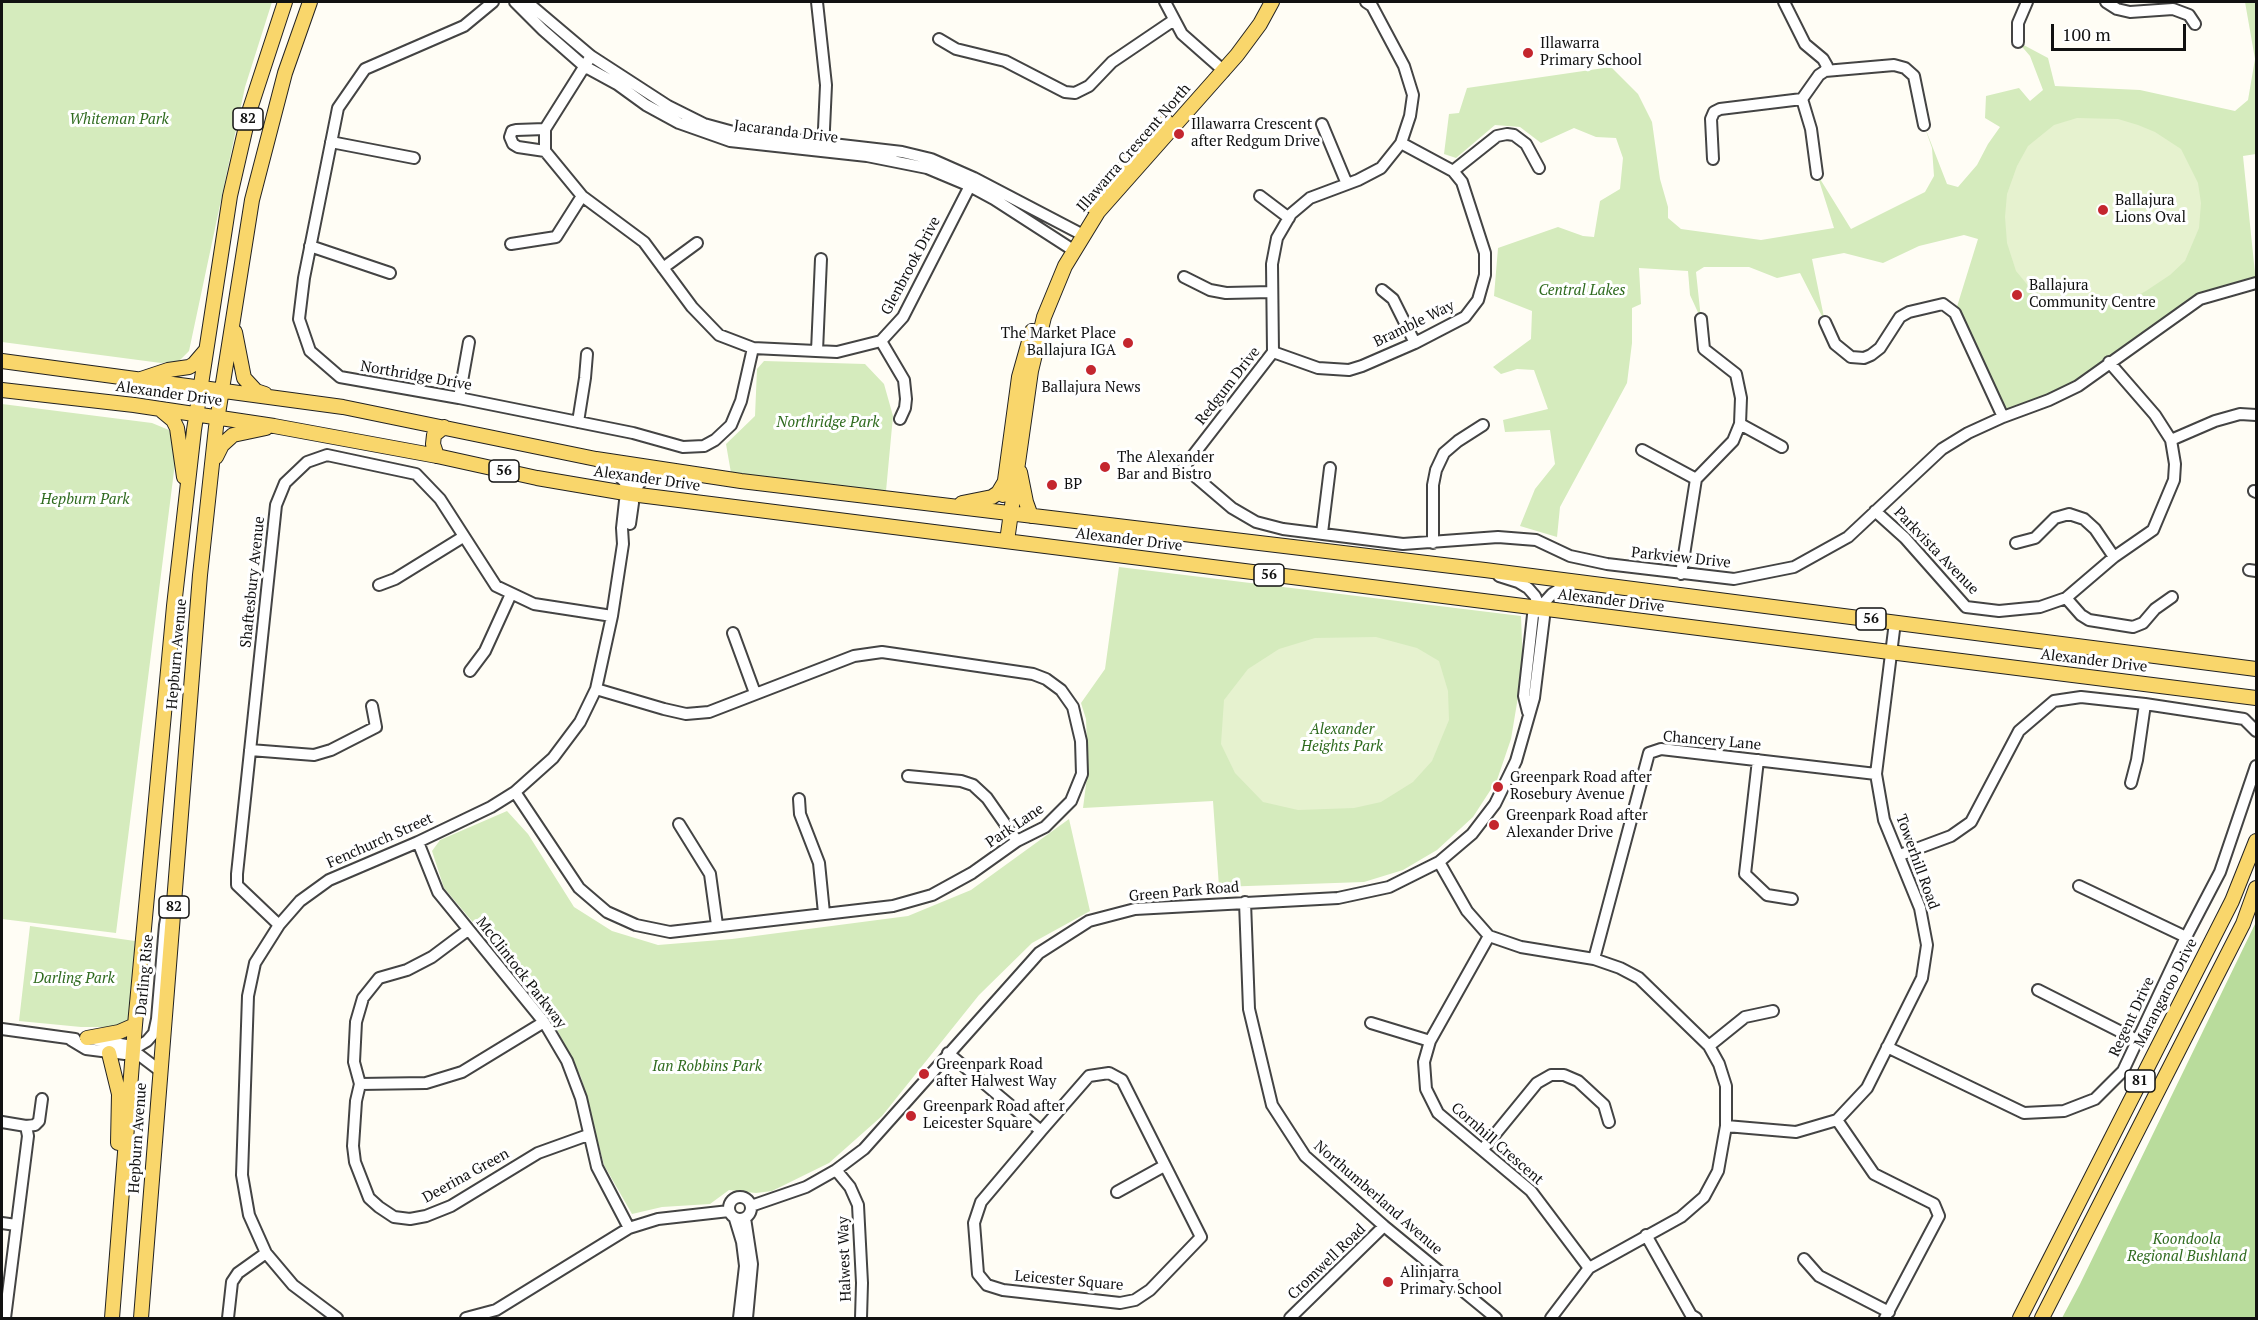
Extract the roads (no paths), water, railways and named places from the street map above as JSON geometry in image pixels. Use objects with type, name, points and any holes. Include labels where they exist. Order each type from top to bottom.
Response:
[{"type":"main road","name":"Hepburn Avenue","points":[[112,1318],[135,1025],[186,490],[222,240],[239,153],[263,66],[285,2]]},
{"type":"main road","name":"Hepburn Avenue","points":[[141,1318],[200,575],[212,464],[252,200],[279,94],[310,2]]},
{"type":"main road","name":"Illawarra Crescent North","points":[[1221,69],[1263,2]]},
{"type":"main road","name":"Illawarra Crescent North","points":[[1002,540],[1005,480],[1018,386],[1025,353],[1049,282],[1104,189],[1252,35],[1272,2]]},
{"type":"main road","name":"Illawarra Crescent North","points":[[1005,513],[1019,453],[1026,395],[1042,327],[1070,248]]},
{"type":"main road","points":[[232,321],[244,378],[256,391],[266,395]]},
{"type":"main road","points":[[136,380],[168,370],[189,367],[206,350]]},
{"type":"main road","name":"Alexander Drive","points":[[2,361],[343,407],[596,459],[741,481],[1485,570],[2255,668]]},
{"type":"main road","name":"Alexander Drive","points":[[2,390],[160,409],[274,426],[437,456],[537,478],[631,494],[1540,610],[1891,651],[2256,698]]},
{"type":"main road","points":[[160,409],[173,420],[177,428],[186,490]]},
{"type":"main road","points":[[212,464],[222,445],[233,435],[274,426]]},
{"type":"main road","points":[[437,456],[433,444],[434,435],[444,427]]},
{"type":"main road","points":[[1019,453],[1021,480],[1031,516]]},
{"type":"main road","points":[[945,505],[992,497],[998,493],[1005,480]]},
{"type":"main road","name":"Marangaroo Drive","points":[[2020,1318],[2232,901],[2256,841]]},
{"type":"main road","name":"81","points":[[2042,1318],[2161,1089],[2243,924],[2256,888]]},
{"type":"main road","points":[[87,1038],[119,1032],[135,1025]]},
{"type":"main road","points":[[109,1053],[120,1094],[117,1194],[121,1214]]},
{"type":"main road","points":[[2108,1144],[2150,1081],[2156,1080],[2161,1089]]},
{"type":"street","name":"Northridge Drive","points":[[493,2],[464,26],[365,69],[338,108],[310,246],[299,319],[310,351],[340,377],[633,433],[683,447],[704,446],[715,440],[731,425],[741,401],[753,348]]},
{"type":"street","name":"Jacaranda Drive","points":[[515,2],[584,66],[617,84],[646,105],[698,131],[730,141],[902,152],[931,159],[972,182],[1079,233]]},
{"type":"street","name":"Jacaranda Drive","points":[[527,2],[591,56],[668,106],[704,124],[737,133],[823,148]]},
{"type":"street","points":[[817,2],[826,85],[823,148]]},
{"type":"street","points":[[1165,2],[1182,34],[1221,69]]},
{"type":"street","name":"Redgum Drive","points":[[1184,467],[1273,352],[1272,264],[1277,238],[1289,218],[1310,198],[1381,168],[1401,143],[1410,117],[1413,95],[1404,66],[1372,6],[1366,2]]},
{"type":"street","points":[[1784,2],[1805,44],[1823,58],[1827,66],[1825,71]]},
{"type":"street","points":[[2018,42],[2018,23],[2027,2]]},
{"type":"street","points":[[2106,2],[2117,9],[2130,12],[2173,9],[2189,15],[2194,24]]},
{"type":"street","points":[[939,39],[956,49],[1005,61],[1065,92],[1075,93],[1089,86],[1112,62],[1174,20]]},
{"type":"street","points":[[591,56],[545,129],[545,151],[582,196],[645,243],[692,307],[719,335],[753,348],[837,352],[881,341],[904,380],[906,399],[900,419]]},
{"type":"street","points":[[1713,159],[1711,119],[1714,112],[1720,109],[1802,99],[1819,75],[1825,71],[1894,65],[1905,68],[1914,76],[1924,125]]},
{"type":"street","points":[[1802,99],[1811,129],[1817,174]]},
{"type":"street","points":[[1322,124],[1347,184]]},
{"type":"street","points":[[545,129],[516,130],[512,131],[510,137],[513,144],[518,147],[545,151]]},
{"type":"street","points":[[1401,143],[1453,171],[1497,136],[1514,135],[1526,144],[1539,168]]},
{"type":"street","points":[[331,142],[414,158]]},
{"type":"street","name":"Bramble Way","points":[[1273,352],[1317,368],[1349,370],[1414,343],[1465,317],[1478,300],[1484,279],[1485,254],[1462,182],[1453,171]]},
{"type":"street","name":"Jacaranda Drive","points":[[972,182],[1070,248]]},
{"type":"street","name":"Glenbrook Drive","points":[[881,341],[903,317],[972,182]]},
{"type":"street","points":[[1260,195],[1289,218]]},
{"type":"street","points":[[511,244],[556,237],[582,196]]},
{"type":"street","points":[[663,268],[698,243]]},
{"type":"street","points":[[310,246],[390,273]]},
{"type":"street","points":[[817,351],[820,259]]},
{"type":"street","points":[[1184,277],[1210,290],[1226,293],[1272,292]]},
{"type":"street","name":"Parkview Drive","points":[[1184,467],[1232,508],[1256,522],[1284,529],[1403,544],[1498,537],[1536,540],[1579,558],[1607,564],[1734,579],[1794,567],[1848,537],[1942,449],[1968,433],[2002,417],[2049,400],[2078,386],[2200,299],[2256,283]]},
{"type":"street","points":[[1382,290],[1393,299],[1414,343]]},
{"type":"street","points":[[1825,321],[1834,344],[1851,357],[1864,358],[1871,356],[1880,348],[1900,317],[1909,312],[1943,304],[1955,313],[2002,417]]},
{"type":"street","points":[[1681,574],[1696,479],[1733,441],[1740,424],[1741,398],[1736,374],[1704,349],[1701,319]]},
{"type":"street","points":[[459,398],[469,342]]},
{"type":"street","points":[[578,422],[587,354]]},
{"type":"street","name":"Parkvista Avenue","points":[[1875,511],[1905,538],[1966,607],[1999,611],[2040,607],[2066,598],[2114,557],[2153,530],[2174,480],[2175,464],[2171,440],[2155,414],[2109,362]]},
{"type":"street","points":[[2171,440],[2215,421],[2240,414],[2256,415]]},
{"type":"street","points":[[1433,543],[1432,485],[1436,470],[1444,453],[1483,424]]},
{"type":"street","points":[[1740,424],[1782,447]]},
{"type":"street","points":[[1642,450],[1696,479]]},
{"type":"street","name":"Shaftesbury Avenue","points":[[279,925],[237,885],[276,505],[285,483],[307,462],[327,455],[416,474],[441,499],[496,586],[534,604],[612,616]]},
{"type":"street","points":[[596,459],[616,472],[623,479],[631,494],[644,478],[667,470]]},
{"type":"street","points":[[1322,533],[1330,468]]},
{"type":"street","name":"Fenchurch Street","points":[[337,1318],[293,1286],[266,1253],[249,1215],[242,1174],[248,996],[255,963],[279,925],[300,901],[329,880],[418,842],[491,807],[515,792],[553,758],[580,722],[596,689],[612,616],[623,544],[625,501],[631,494]]},
{"type":"street","points":[[2016,543],[2035,538],[2055,519],[2069,514],[2084,519],[2095,529],[2114,557]]},
{"type":"street","points":[[379,585],[395,579],[463,537]]},
{"type":"street","points":[[1485,570],[1528,588],[1535,596],[1540,610]]},
{"type":"street","points":[[1540,610],[1552,594],[1572,581]]},
{"type":"street","points":[[470,671],[485,651],[511,594]]},
{"type":"street","points":[[2066,598],[2081,615],[2089,620],[2133,627],[2143,623],[2155,609],[2172,597]]},
{"type":"street","name":"Green Park Road","points":[[751,1206],[806,1187],[836,1170],[864,1149],[1039,953],[1089,921],[1135,909],[1338,898],[1389,887],[1439,862],[1472,834],[1495,804],[1516,761],[1534,698],[1544,617],[1540,610]]},
{"type":"street","name":"Towerhill Road","points":[[1837,1120],[1867,1088],[1922,978],[1927,945],[1920,908],[1884,820],[1876,774],[1895,622]]},
{"type":"street","points":[[734,633],[755,693]]},
{"type":"street","name":"Park Lane","points":[[515,792],[579,888],[607,912],[636,925],[670,932],[893,906],[932,896],[1045,827],[1071,801],[1082,774],[1080,741],[1073,707],[1060,690],[1033,674],[882,652],[854,656],[709,712],[686,714],[664,710],[596,689]]},
{"type":"street","points":[[1900,855],[1951,836],[1971,822],[2019,731],[2054,701],[2081,697],[2244,719],[2256,731]]},
{"type":"street","points":[[2131,783],[2137,760],[2145,705]]},
{"type":"street","points":[[250,750],[314,755],[331,750],[376,728],[372,706]]},
{"type":"street","name":"Chancery Lane","points":[[1594,959],[1650,753],[1661,749],[1876,774]]},
{"type":"street","points":[[1758,760],[1745,874],[1767,895],[1792,899]]},
{"type":"street","name":"Regent Drive","points":[[1887,1047],[2024,1113],[2064,1111],[2095,1099],[2123,1071],[2186,937],[2220,872],[2256,766]]},
{"type":"street","points":[[908,776],[961,780],[973,785],[987,798],[1017,842]]},
{"type":"street","points":[[799,799],[800,814],[819,863],[824,913]]},
{"type":"street","points":[[679,824],[710,874],[717,925]]},
{"type":"street","name":"McClintock Parkway","points":[[418,842],[438,892],[544,1023],[567,1061],[581,1098],[597,1167],[630,1228]]},
{"type":"street","points":[[1439,862],[1467,911],[1489,936],[1521,946],[1594,959],[1620,968],[1639,978],[1709,1046],[1719,1064],[1726,1086],[1726,1126],[1718,1171],[1704,1197],[1681,1216],[1589,1268],[1551,1318]]},
{"type":"street","points":[[2079,886],[2186,937]]},
{"type":"street","name":"Darling Rise","points":[[134,1050],[147,1041],[154,1032],[165,925],[169,904],[175,897]]},
{"type":"street","name":"Northumberland Avenue","points":[[1245,902],[1249,1009],[1272,1105],[1305,1156],[1384,1226],[1496,1318]]},
{"type":"street","points":[[468,930],[432,957],[407,970],[379,978],[363,998],[356,1022],[354,1062],[360,1084],[426,1083],[462,1072],[544,1023]]},
{"type":"street","name":"Cornhill Crescent","points":[[1489,936],[1430,1041],[1424,1062],[1426,1089],[1438,1113],[1531,1191],[1589,1268]]},
{"type":"street","points":[[2038,990],[2137,1040]]},
{"type":"street","points":[[1709,1046],[1745,1017],[1773,1011]]},
{"type":"street","points":[[1371,1023],[1430,1041]]},
{"type":"street","points":[[2,1029],[71,1040],[87,1038],[126,1045],[159,1070]]},
{"type":"street","points":[[71,1040],[86,1049],[109,1053],[125,1054],[134,1050]]},
{"type":"street","points":[[948,1053],[1041,1131]]},
{"type":"street","name":"Leicester Square","points":[[1109,1074],[1122,1080],[1201,1237],[1150,1290],[1135,1300],[1120,1303],[1003,1290],[987,1285],[978,1274],[974,1223],[981,1202],[1041,1131],[1089,1076],[1109,1074]]},
{"type":"street","points":[[1483,1149],[1538,1083],[1551,1075],[1564,1075],[1578,1081],[1604,1105],[1609,1122]]},
{"type":"street","name":"Deerina Green","points":[[360,1084],[356,1101],[353,1146],[355,1162],[369,1198],[394,1217],[410,1219],[426,1216],[451,1206],[538,1153],[588,1135]]},
{"type":"street","points":[[2,1122],[26,1126],[35,1125],[39,1120],[42,1099]]},
{"type":"street","points":[[1726,1126],[1796,1131],[1837,1120],[1874,1174],[1934,1204],[1939,1216],[1887,1315],[1818,1276],[1804,1258]]},
{"type":"street","points":[[5,1318],[28,1136],[26,1126]]},
{"type":"street","points":[[1117,1192],[1164,1166]]},
{"type":"street","name":"Halwest Way","points":[[836,1170],[850,1187],[858,1205],[862,1283],[861,1318]]},
{"type":"street","points":[[466,1318],[497,1314],[630,1228],[658,1219],[736,1216],[749,1215],[751,1206],[748,1200],[737,1197],[731,1201],[736,1216],[752,1264],[747,1318]]},
{"type":"street","points":[[736,1216],[745,1266],[739,1318]]},
{"type":"street","points":[[2,1223],[16,1225]]},
{"type":"street","name":"Cromwell Road","points":[[1290,1318],[1384,1226]]},
{"type":"street","points":[[1646,1235],[1691,1315],[1696,1318]]},
{"type":"street","points":[[228,1318],[232,1282],[237,1273],[266,1253]]},
{"type":"place","name":"Illawarra Primary School","points":[[1528,53]]},
{"type":"place","name":"Illawarra Crescent after Redgum Drive","points":[[1179,134]]},
{"type":"place","name":"Ballajura Lions Oval","points":[[2103,210]]},
{"type":"place","name":"Ballajura Community Centre","points":[[2017,295]]},
{"type":"place","name":"The Market Place Ballajura IGA","points":[[1128,343]]},
{"type":"place","name":"Ballajura News","points":[[1091,370]]},
{"type":"place","name":"The Alexander Bar and Bistro","points":[[1105,467]]},
{"type":"place","name":"BP","points":[[1052,485]]},
{"type":"place","name":"Greenpark Road after Rosebury Avenue","points":[[1498,787]]},
{"type":"place","name":"Greenpark Road after Alexander Drive","points":[[1494,825]]},
{"type":"place","name":"Greenpark Road after Halwest Way","points":[[924,1074]]},
{"type":"place","name":"Greenpark Road after Leicester Square","points":[[911,1116]]},
{"type":"place","name":"Alinjarra Primary School","points":[[1388,1282]]},
{"type":"park label","name":"Whiteman Park","points":[[119,120]]},
{"type":"park label","name":"Central Lakes","points":[[1582,291]]},
{"type":"park label","name":"Northridge Park","points":[[828,423]]},
{"type":"park label","name":"Hepburn Park","points":[[85,500]]},
{"type":"park label","name":"Alexander Heights Park","points":[[1342,738]]},
{"type":"park label","name":"Darling Park","points":[[74,979]]},
{"type":"park label","name":"Ian Robbins Park","points":[[707,1067]]},
{"type":"park label","name":"Koondoola Regional Bushland","points":[[2187,1248]]}]
